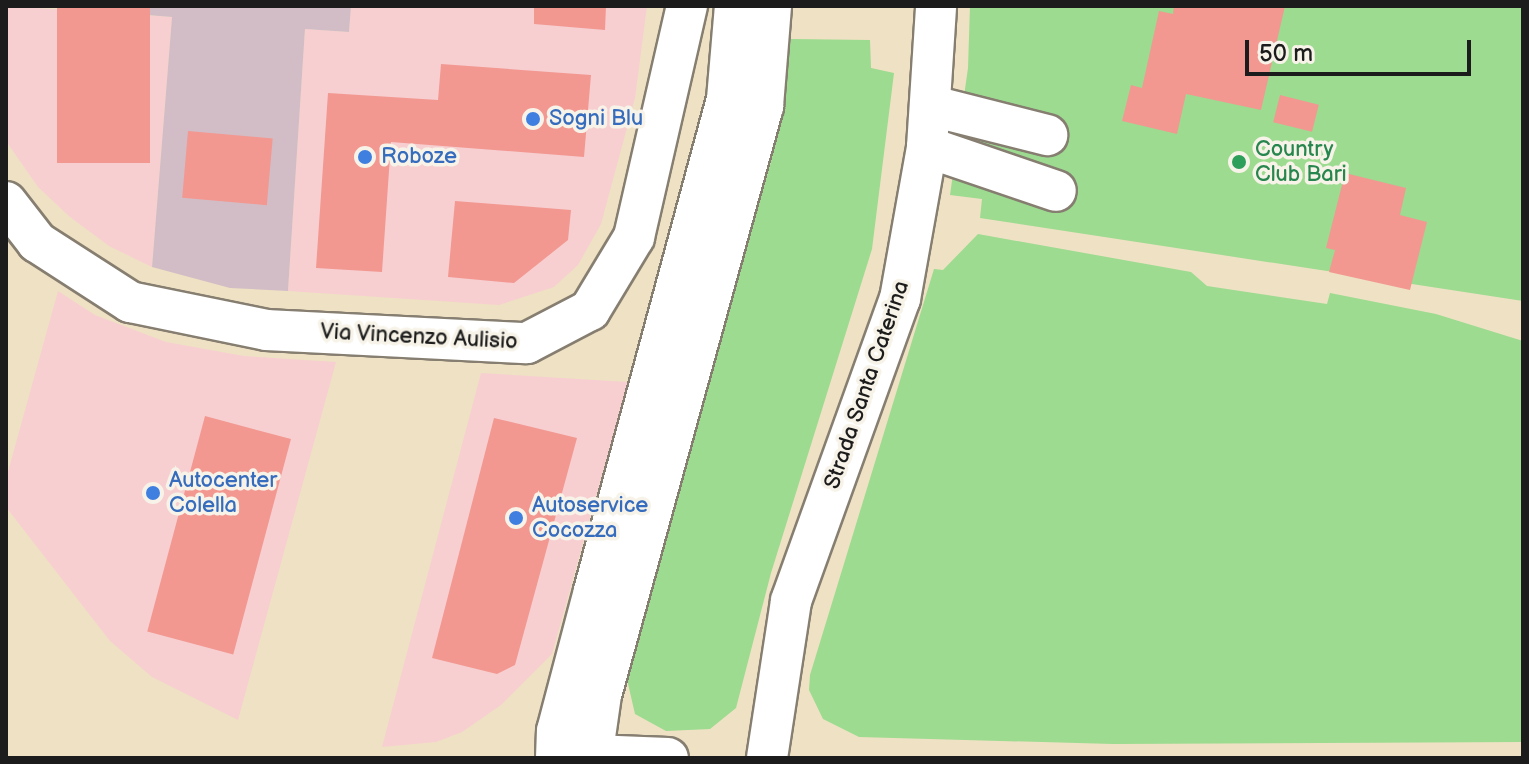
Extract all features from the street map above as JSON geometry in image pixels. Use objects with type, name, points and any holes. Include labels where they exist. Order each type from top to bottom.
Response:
[{"type":"street","name":"Via Vincenzo Aulisio","points":[[6,202],[37,242],[130,302],[266,330],[527,343],[590,310],[634,237],[687,6]]},
{"type":"street","points":[[668,758],[580,757],[557,731],[727,99],[735,6]]},
{"type":"street","points":[[580,757],[601,695],[763,106],[771,6]]},
{"type":"street","name":"Strada Santa Caterina","points":[[767,758],[791,601],[900,299],[927,147],[936,6]]},
{"type":"street","points":[[932,106],[1047,135]]},
{"type":"street","points":[[927,147],[1056,191]]},
{"type":"shaded area","points":[[6,6],[172,17],[152,267],[109,246],[70,217],[38,187],[8,144]]},
{"type":"shaded area","points":[[33,6],[351,6],[349,32],[305,29],[288,291],[230,288],[152,267],[172,17]]},
{"type":"shaded area","points":[[351,6],[647,6],[635,98],[601,224],[578,265],[554,287],[499,305],[288,291],[305,29],[349,32]]},
{"type":"shaded area","name":"Autocenter Colella","points":[[58,291],[95,315],[166,342],[244,356],[336,362],[238,720],[152,677],[110,641],[6,507],[6,479]]},
{"type":"shaded area","name":"Autoservice Cocozza","points":[[481,373],[628,382],[552,654],[501,705],[462,732],[436,742],[382,747]]},
{"type":"green space","name":"Country Club Bari","points":[[970,6],[1523,6],[1523,301],[980,218],[982,199],[950,195],[968,68]]},
{"type":"green space","points":[[791,39],[870,40],[871,68],[894,73],[872,249],[771,573],[736,708],[710,729],[666,731],[635,714],[626,675],[772,158]]},
{"type":"green space","points":[[978,234],[1191,272],[1207,286],[1327,304],[1330,293],[1436,314],[1523,341],[1523,742],[1113,744],[859,737],[823,719],[809,690],[810,675],[934,269],[943,270]]},
{"type":"building","points":[[57,6],[150,6],[150,163],[57,163]]},
{"type":"building","points":[[534,6],[606,6],[605,30],[534,24]]},
{"type":"building","points":[[1174,6],[1285,6],[1261,110],[1186,94],[1177,134],[1122,121],[1131,85],[1142,88],[1159,11],[1173,14]]},
{"type":"building","points":[[441,64],[591,75],[584,157],[391,142],[382,272],[316,268],[328,93],[438,100]]},
{"type":"building","points":[[1280,95],[1319,105],[1312,132],[1273,122]]},
{"type":"building","points":[[188,131],[273,138],[267,205],[182,198]]},
{"type":"building","points":[[1345,173],[1406,188],[1400,215],[1427,222],[1410,290],[1329,272],[1335,250],[1326,248]]},
{"type":"building","points":[[455,201],[571,210],[568,240],[514,283],[448,277]]},
{"type":"building","points":[[205,416],[291,439],[233,654],[147,631]]},
{"type":"building","points":[[494,418],[577,438],[515,665],[497,674],[432,658]]},
{"type":"place","name":"Sogni Blu","points":[[533,119]]},
{"type":"place","name":"Roboze","points":[[365,157]]},
{"type":"place","name":"Country Club Bari","points":[[1239,162]]},
{"type":"place","name":"Autocenter Colella","points":[[153,493]]},
{"type":"place","name":"Autoservice Cocozza","points":[[516,518]]}]
